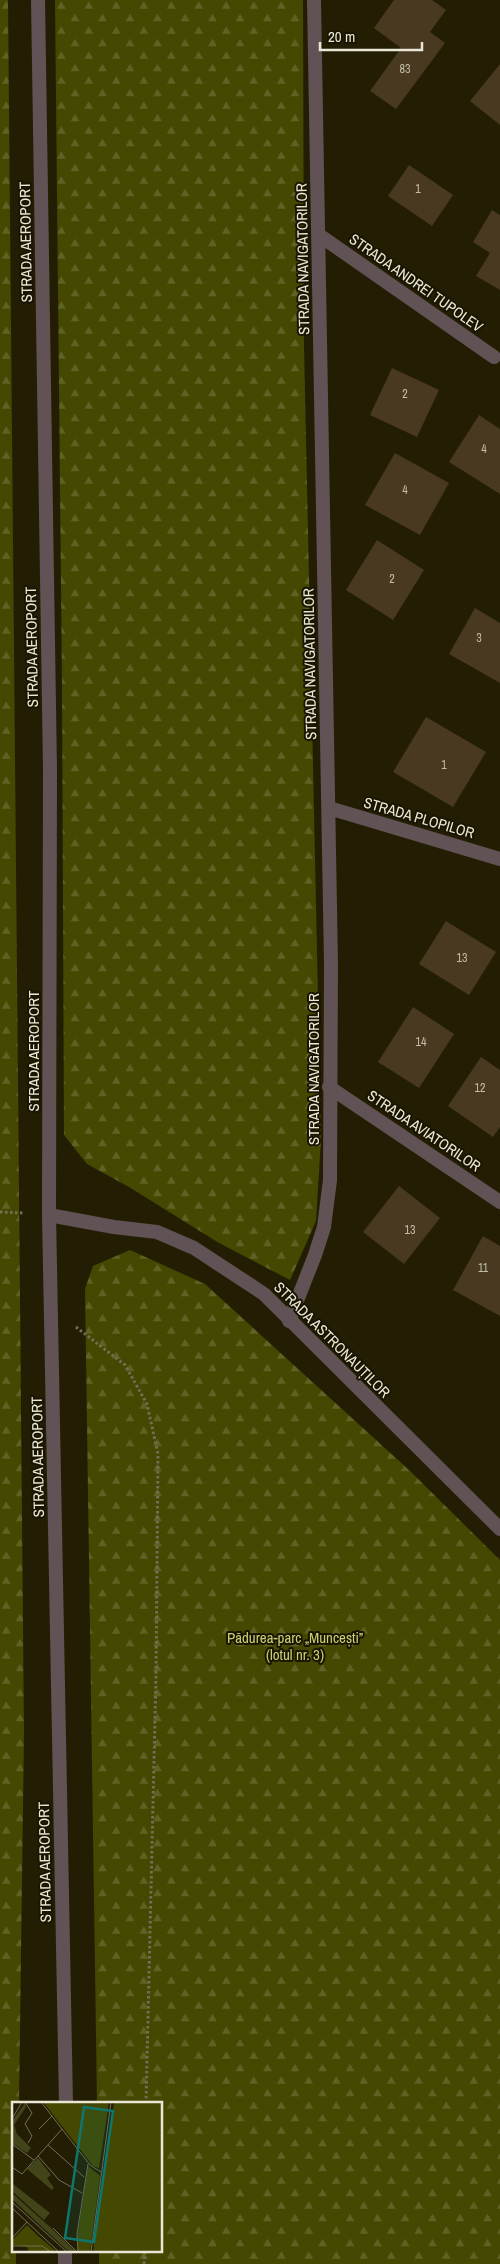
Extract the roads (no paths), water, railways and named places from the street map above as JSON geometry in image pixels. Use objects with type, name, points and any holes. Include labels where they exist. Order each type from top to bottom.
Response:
[{"type":"street","name":"STRADA AEROPORT","points":[[38,0],[50,770],[51,1308],[66,2102]]},
{"type":"street","name":"STRADA NAVIGATORILOR","points":[[289,1321],[315,1255],[324,1226],[330,1180],[331,964],[329,808],[314,0]]},
{"type":"street","name":"STRADA ANDREI TUPOLEV","points":[[319,235],[494,357]]},
{"type":"street","name":"STRADA PLOPILOR","points":[[329,808],[498,854]]},
{"type":"street","name":"STRADA AVIATORILOR","points":[[329,1087],[500,1202]]},
{"type":"street","name":"STRADA ASTRONAUȚILOR","points":[[50,1215],[114,1227],[158,1232],[194,1248],[264,1294],[500,1529]]},
{"type":"park label","name":"Pădurea-parc „Muncești” (lotul nr. 3)","points":[[295,1646]]}]
